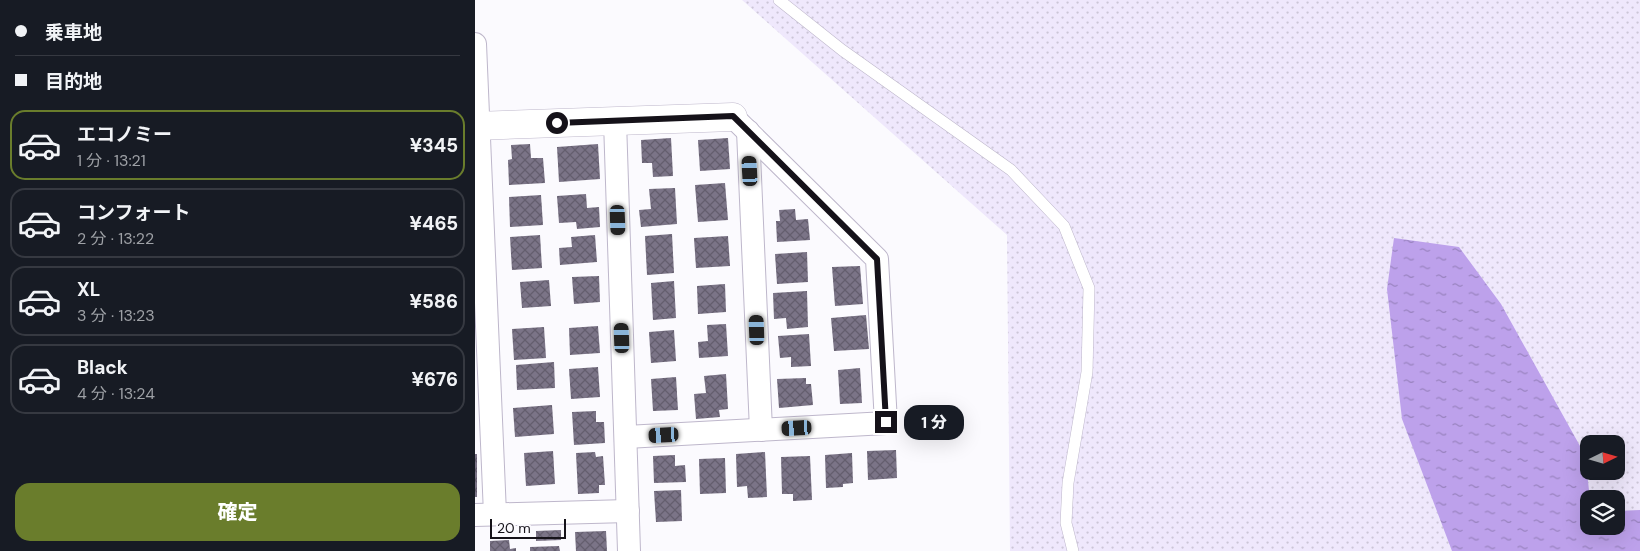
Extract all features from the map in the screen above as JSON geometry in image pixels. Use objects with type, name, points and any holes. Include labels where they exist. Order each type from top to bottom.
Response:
[{"type":"street","points":[[475,44],[485,514],[628,511]]},
{"type":"street","points":[[477,126],[615,120],[741,124],[877,259],[886,422],[626,437]]},
{"type":"street","points":[[615,120],[629,551]]},
{"type":"street","points":[[741,124],[761,430]]},
{"type":"lane","points":[[779,0],[842,50],[1011,170],[1064,226],[1089,288],[1087,372],[1069,483],[1067,523],[1073,551]]},
{"type":"shaded area","points":[[742,0],[1640,0],[1640,551],[1010,551],[1007,235]]},
{"type":"water","points":[[1394,238],[1459,247],[1501,304],[1580,446],[1580,480],[1588,480],[1589,490],[1580,490],[1580,535],[1625,535],[1625,511],[1640,510],[1640,551],[1452,551],[1402,419],[1387,289]]},
{"type":"building","points":[[671,138],[673,176],[653,177],[652,163],[642,163],[641,140]]},
{"type":"building","points":[[728,138],[730,169],[700,171],[698,140]]},
{"type":"building","points":[[530,144],[531,158],[543,158],[545,183],[509,185],[508,160],[512,159],[511,145]]},
{"type":"building","points":[[598,144],[600,179],[559,182],[557,147]]},
{"type":"building","points":[[725,183],[728,220],[698,222],[695,185]]},
{"type":"building","points":[[675,188],[677,224],[641,227],[639,210],[651,209],[649,189]]},
{"type":"building","points":[[586,194],[587,208],[599,207],[600,227],[577,229],[576,222],[559,223],[557,196]]},
{"type":"building","points":[[541,195],[543,225],[510,227],[509,197]]},
{"type":"building","points":[[795,209],[796,220],[808,219],[810,240],[777,242],[776,221],[780,221],[779,210]]},
{"type":"building","points":[[672,234],[674,273],[647,275],[645,236]]},
{"type":"building","points":[[540,235],[542,268],[512,270],[510,237]]},
{"type":"building","points":[[595,235],[597,262],[560,265],[559,248],[572,247],[571,237]]},
{"type":"building","points":[[728,236],[730,266],[696,268],[694,238]]},
{"type":"building","points":[[807,252],[808,282],[777,284],[775,254]]},
{"type":"building","points":[[860,266],[863,304],[835,306],[832,267]]},
{"type":"building","points":[[599,276],[600,302],[574,304],[572,277]]},
{"type":"building","points":[[549,280],[551,306],[522,308],[520,282]]},
{"type":"building","points":[[674,281],[676,318],[653,320],[651,283]]},
{"type":"building","points":[[725,284],[726,312],[698,314],[697,286]]},
{"type":"building","points":[[807,291],[808,327],[787,329],[786,318],[774,319],[773,293]]},
{"type":"building","points":[[866,315],[869,349],[834,351],[831,318]]},
{"type":"building","points":[[726,324],[728,356],[699,358],[698,342],[708,341],[707,325]]},
{"type":"building","points":[[598,326],[600,353],[570,355],[569,328]]},
{"type":"building","points":[[544,327],[546,358],[514,360],[512,329]]},
{"type":"building","points":[[674,330],[676,361],[651,363],[649,332]]},
{"type":"building","points":[[809,334],[811,366],[791,367],[791,357],[780,358],[778,336]]},
{"type":"building","points":[[554,362],[555,388],[517,390],[516,365]]},
{"type":"building","points":[[598,367],[600,397],[571,399],[569,369]]},
{"type":"building","points":[[860,368],[862,403],[840,404],[838,370]]},
{"type":"building","points":[[726,374],[728,409],[719,410],[720,417],[696,419],[694,394],[706,393],[704,376]]},
{"type":"building","points":[[676,377],[678,410],[653,411],[651,379]]},
{"type":"building","points":[[806,378],[806,384],[811,384],[813,405],[779,408],[777,379]]},
{"type":"building","points":[[552,405],[554,434],[515,437],[513,408]]},
{"type":"building","points":[[596,411],[596,422],[604,422],[605,443],[574,445],[572,412]]},
{"type":"building","points":[[896,450],[897,478],[868,480],[867,451]]},
{"type":"building","points":[[553,451],[555,484],[526,486],[524,453]]},
{"type":"building","points":[[595,452],[596,457],[603,456],[605,485],[599,485],[599,493],[578,494],[576,453]]},
{"type":"building","points":[[765,452],[767,497],[748,498],[747,486],[737,487],[736,454]]},
{"type":"building","points":[[852,453],[853,483],[843,484],[843,487],[826,488],[825,455]]},
{"type":"building","points":[[475,454],[477,454],[477,497],[475,497]]},
{"type":"building","points":[[675,455],[675,466],[685,465],[686,482],[654,483],[653,456]]},
{"type":"building","points":[[810,456],[812,500],[793,501],[793,494],[782,494],[781,457]]},
{"type":"building","points":[[725,458],[726,493],[700,494],[699,459]]},
{"type":"building","points":[[681,490],[682,521],[656,522],[654,491]]},
{"type":"building","points":[[561,530],[561,540],[536,541],[536,531]]},
{"type":"building","points":[[606,531],[607,551],[576,551],[575,532]]},
{"type":"building","points":[[509,540],[510,549],[516,548],[516,551],[490,551],[490,541]]},
{"type":"building","points":[[559,546],[560,551],[530,551],[530,547]]},
{"type":"route","points":[[557,123],[733,116],[877,259],[886,422]]}]
